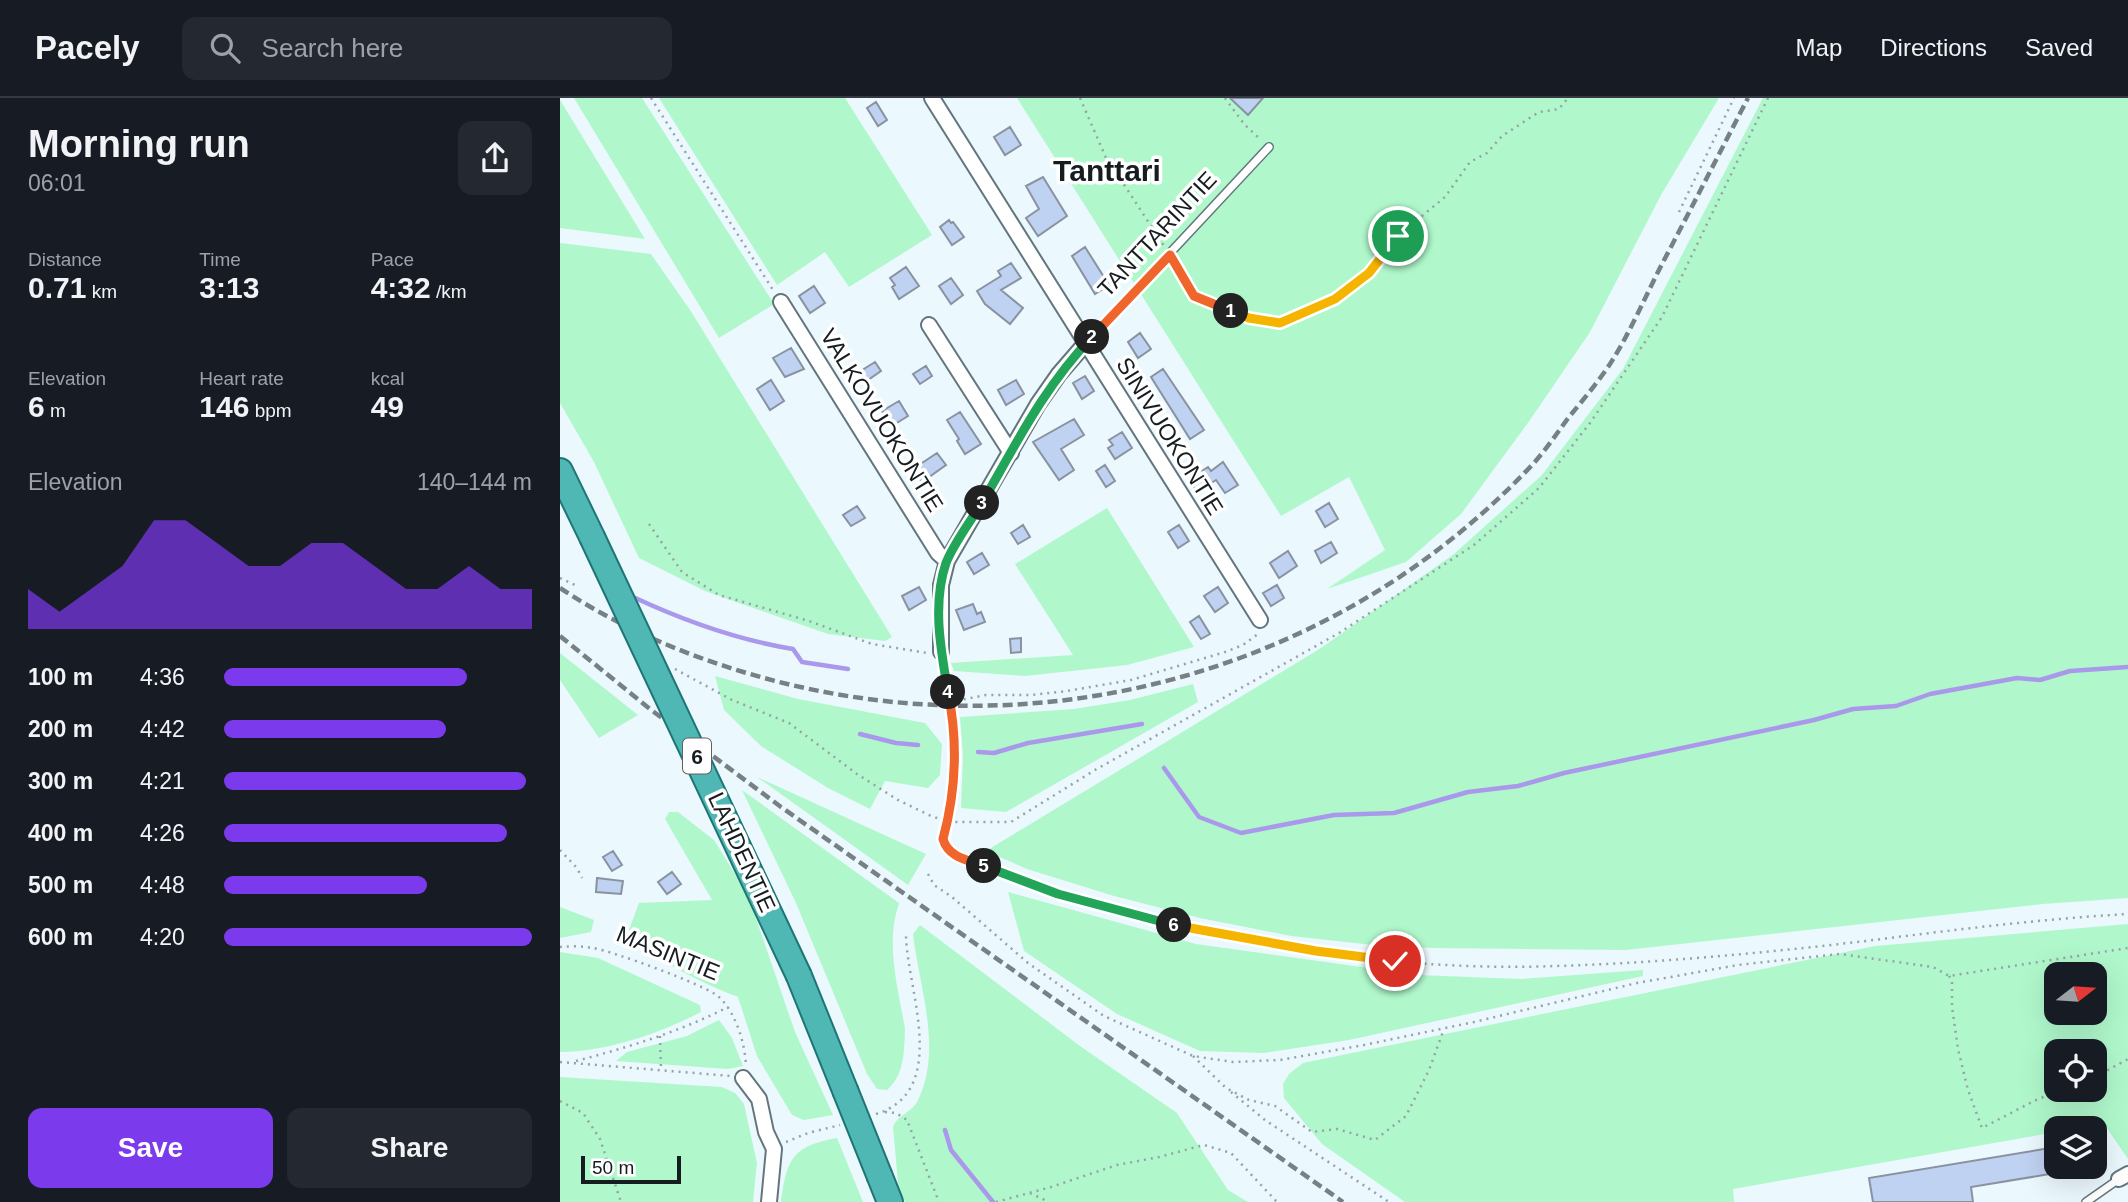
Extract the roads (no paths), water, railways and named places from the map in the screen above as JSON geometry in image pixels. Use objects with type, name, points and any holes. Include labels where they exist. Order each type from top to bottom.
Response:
[{"type":"highway","name":"LAHDENTIE","points":[[560,471],[799,976],[890,1202]]},
{"type":"street","name":"SINIVUOKONTIE","points":[[932,98],[1260,620]]},
{"type":"street","name":"VALKOVUOKONTIE","points":[[780,302],[939,553],[947,561]]},
{"type":"street","points":[[929,325],[1011,453]]},
{"type":"street","name":"TANTTARINTIE","points":[[941,652],[941,585],[947,561],[1038,404],[1085,344]]},
{"type":"street","points":[[743,1078],[759,1099],[766,1132],[774,1149],[769,1202]]},
{"type":"lane","name":"TANTTARINTIE","points":[[1085,344],[1269,147]]},
{"type":"lane","points":[[2086,1202],[2123,1177]]},
{"type":"waterway","points":[[631,596],[710,628],[793,649],[802,662],[848,669]]},
{"type":"waterway","points":[[1164,768],[1199,817],[1241,833],[1334,815],[1394,813],[1468,792],[1518,786],[1564,773],[1814,720],[1853,709],[1896,706],[1930,694],[2017,678],[2040,680],[2070,671],[2128,667]]},
{"type":"waterway","points":[[978,752],[994,753],[1028,743],[1142,724]]},
{"type":"waterway","points":[[860,734],[896,743],[918,745]]},
{"type":"waterway","points":[[945,1130],[951,1150],[993,1202]]},
{"type":"railway","points":[[560,588],[605,615],[652,638],[700,658],[750,674],[856,697],[962,706],[1068,700],[1171,680],[1271,646],[1365,599],[1453,538],[1532,465],[1617,352],[1748,98]]},
{"type":"railway","points":[[560,636],[650,709],[781,807],[1343,1202]]},
{"type":"district","name":"Tanttari","points":[[1107,170]]}]
